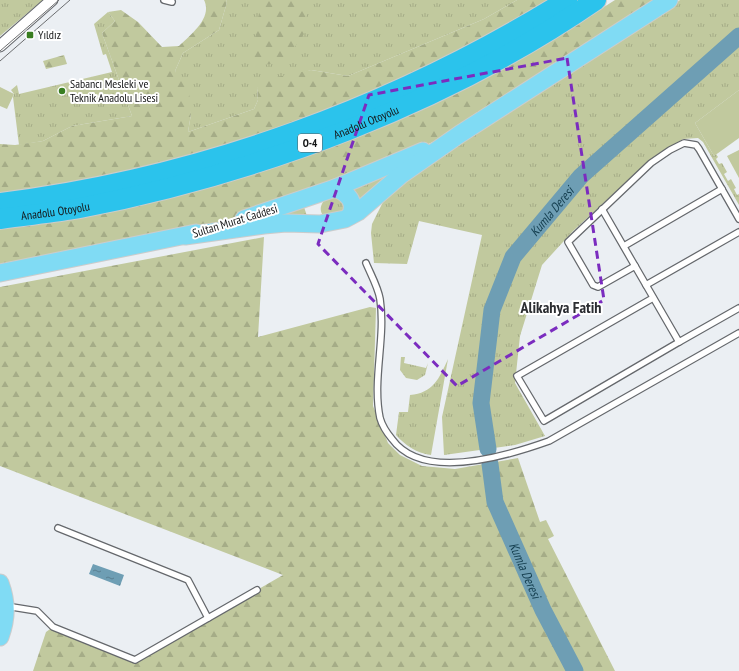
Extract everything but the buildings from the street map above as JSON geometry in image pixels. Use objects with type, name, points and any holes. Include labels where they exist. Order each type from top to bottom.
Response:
[{"type":"highway","name":"Anadolu Otoyolu","points":[[0,203],[62,194],[167,172],[268,142],[353,110],[452,66],[567,0]]},
{"type":"highway","name":"Anadolu Otoyolu","points":[[0,219],[78,208],[144,194],[252,163],[309,144],[363,123],[458,80],[536,37],[596,0]]},
{"type":"main road","points":[[185,236],[286,223],[333,223],[350,216],[401,175],[460,134],[669,0]]},
{"type":"main road","name":"Sultan Murat Caddesi","points":[[0,273],[185,236],[267,212],[335,188],[460,134]]},
{"type":"main road","points":[[335,188],[346,193],[352,202],[353,211],[350,216]]},
{"type":"main road","points":[[318,194],[312,206],[320,224]]},
{"type":"main road","points":[[0,583],[6,606],[4,627],[0,637]]},
{"type":"street","points":[[0,46],[52,0]]},
{"type":"lane","points":[[164,0],[172,2]]},
{"type":"lane","points":[[635,266],[598,287],[593,285],[568,242],[651,163],[670,150],[684,143],[696,145],[739,219]]},
{"type":"lane","points":[[624,246],[722,189]]},
{"type":"lane","points":[[602,209],[679,342]]},
{"type":"lane","points":[[646,285],[739,232]]},
{"type":"lane","points":[[366,263],[377,287],[381,308],[378,402],[380,419],[387,432],[402,450],[426,461],[452,463],[517,452],[548,441],[739,333]]},
{"type":"lane","points":[[653,298],[517,376],[544,421],[739,308]]},
{"type":"lane","points":[[58,528],[188,580],[208,618]]},
{"type":"lane","points":[[6,606],[37,611],[52,627],[135,660],[257,590]]},
{"type":"highlighted area","points":[[567,58],[604,300],[457,386],[318,244],[369,95]]},
{"type":"green space","points":[[0,0],[43,0],[0,36]]},
{"type":"green space","points":[[204,0],[226,0],[227,2],[219,30],[183,53],[175,71],[189,92],[191,114],[188,132],[254,109],[258,100],[257,88],[262,80],[311,70],[348,76],[484,19],[517,0],[548,0],[444,57],[336,106],[281,127],[225,146],[168,162],[83,180],[0,193],[0,144],[15,145],[43,141],[72,126],[132,116],[102,33],[115,21],[108,12],[121,10],[138,22],[162,47],[179,46],[203,20],[206,7]]},
{"type":"green space","points":[[226,0],[517,0],[484,19],[348,76],[311,70],[257,88],[258,100],[254,109],[188,132],[191,114],[175,71],[183,53],[219,30],[227,2]]},
{"type":"green space","points":[[261,0],[305,0],[307,3],[306,31],[292,51],[278,63],[253,66],[249,55],[255,39]]},
{"type":"green space","points":[[615,0],[657,0],[441,138],[416,150],[226,222],[184,232],[0,269],[0,229],[146,203],[201,190],[263,171],[485,78],[546,44]]},
{"type":"green space","points":[[680,0],[739,0],[739,90],[695,123],[714,156],[716,154],[718,157],[716,159],[719,164],[722,163],[727,172],[724,174],[728,181],[731,179],[736,188],[734,189],[737,195],[739,194],[739,205],[703,142],[698,138],[683,139],[650,160],[573,231],[542,265],[520,336],[515,383],[545,436],[515,445],[444,455],[442,417],[482,235],[419,221],[407,264],[374,263],[371,233],[372,224],[384,200],[423,168],[650,22]]},
{"type":"green space","points":[[108,12],[115,21],[102,33],[132,116],[72,126],[43,141],[19,145],[13,97],[14,94],[11,90],[17,85],[19,94],[112,72],[106,54],[103,55],[94,24]]},
{"type":"green space","points":[[64,55],[67,64],[46,69],[43,61]]},
{"type":"green space","points":[[0,87],[14,94],[7,109],[0,106]]},
{"type":"green space","points":[[739,90],[739,138],[714,156],[695,123]]},
{"type":"green space","points":[[739,150],[739,178],[727,156]]},
{"type":"green space","points":[[395,169],[362,200],[359,199],[352,188]]},
{"type":"green space","points":[[331,195],[340,197],[346,210],[324,217],[321,208],[323,202]]},
{"type":"green space","points":[[304,207],[307,216],[273,217]]},
{"type":"green space","points":[[264,237],[258,337],[370,307],[376,308],[373,406],[388,443],[400,455],[422,466],[455,469],[518,458],[540,522],[546,520],[554,536],[548,539],[615,671],[33,671],[46,632],[53,627],[135,660],[283,575],[0,466],[0,287]]},
{"type":"green space","points":[[401,357],[405,357],[404,363],[426,368],[428,363],[425,375],[417,380],[406,378],[400,370]]},
{"type":"green space","points":[[448,359],[431,455],[426,454],[411,448],[396,435],[399,412],[408,412],[410,395],[418,394],[430,388],[434,384],[442,373]]},
{"type":"water","points":[[93,564],[124,575],[120,586],[89,574]]},
{"type":"waterway","name":"Kumla Deresi","points":[[488,449],[481,403],[492,310],[513,257],[581,176],[739,36]]},
{"type":"waterway","name":"Kumla Deresi","points":[[490,464],[495,502],[543,610],[575,671]]},
{"type":"tram line","points":[[0,51],[59,0]]},
{"type":"tram line","points":[[0,61],[70,0]]},
{"type":"place","name":"Yıldız","points":[[30,35]]},
{"type":"place","name":"Sabancı Mesleki ve Teknik Anadolu Lisesi","points":[[62,91]]},
{"type":"district","name":"Alikahya Fatih","points":[[561,307]]}]
